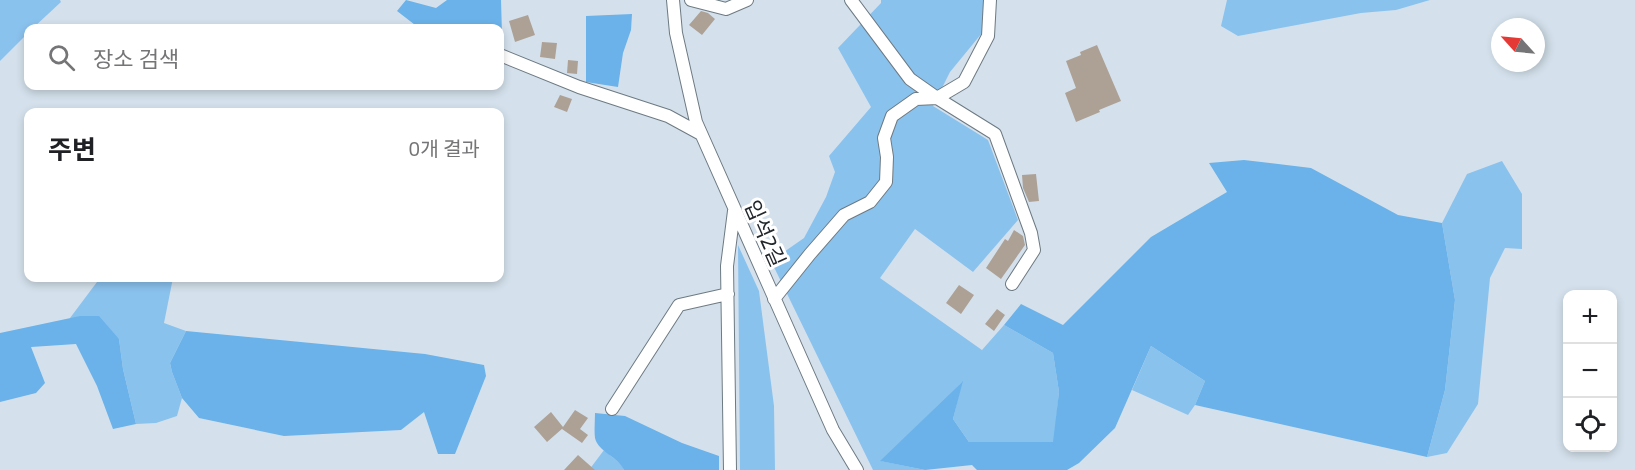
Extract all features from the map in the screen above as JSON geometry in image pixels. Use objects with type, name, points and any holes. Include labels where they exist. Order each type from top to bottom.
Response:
[{"type":"street","name":"입석2길","points":[[674,0],[676,33],[696,122],[833,430],[857,470]]},
{"type":"street","points":[[691,0],[726,9],[747,0]]},
{"type":"street","points":[[851,0],[910,79],[996,134],[1031,233],[1034,249],[1012,284]]},
{"type":"street","points":[[774,299],[844,215],[870,202],[886,182],[887,157],[884,138],[892,116],[916,99],[937,98],[964,82],[988,36],[990,0]]},
{"type":"street","points":[[504,57],[579,87],[668,116],[701,134]]},
{"type":"street","points":[[730,470],[727,266],[734,209]]},
{"type":"street","points":[[612,409],[679,306],[728,294]]},
{"type":"shaded area","points":[[0,0],[60,0],[61,2],[37,24],[24,24],[24,37],[0,61]]},
{"type":"shaded area","points":[[406,0],[436,8],[447,0],[501,0],[502,24],[414,24],[397,11]]},
{"type":"shaded area","points":[[881,0],[986,0],[982,33],[950,72],[933,106],[988,140],[1018,220],[973,272],[915,229],[880,278],[982,350],[1004,325],[1053,353],[1059,392],[1054,442],[1045,445],[1015,442],[969,442],[953,419],[962,382],[881,461],[925,470],[873,470],[771,261],[804,238],[826,197],[835,172],[829,156],[871,107],[838,48],[881,3]]},
{"type":"shaded area","points":[[1227,0],[1430,0],[1396,10],[1361,13],[1238,36],[1221,26]]},
{"type":"shaded area","points":[[632,14],[631,30],[623,53],[618,87],[586,82],[586,16]]},
{"type":"shaded area","points":[[1244,160],[1311,168],[1398,215],[1442,223],[1455,300],[1445,390],[1427,457],[1195,405],[1205,381],[1151,346],[1115,428],[1079,463],[1067,470],[977,470],[972,465],[925,470],[880,461],[963,381],[953,419],[969,442],[1053,442],[1059,392],[1053,353],[1004,325],[1021,304],[1063,325],[1151,237],[1227,192],[1209,163]]},
{"type":"shaded area","points":[[1502,161],[1522,194],[1522,249],[1505,248],[1490,278],[1478,404],[1447,453],[1427,457],[1445,390],[1455,300],[1442,223],[1467,174]]},
{"type":"shaded area","points":[[738,245],[759,291],[774,406],[775,470],[740,470]]},
{"type":"shaded area","points":[[97,282],[172,282],[164,323],[186,331],[170,363],[182,398],[177,416],[156,423],[136,424],[123,369],[119,339],[70,318]]},
{"type":"shaded area","points":[[80,316],[99,316],[119,339],[123,369],[136,424],[113,429],[97,386],[76,344],[31,347],[45,383],[36,393],[0,402],[0,333]]},
{"type":"shaded area","points":[[186,331],[425,354],[484,365],[486,376],[455,454],[438,454],[424,412],[401,430],[284,436],[199,418],[182,398],[170,363]]},
{"type":"shaded area","points":[[1151,346],[1205,381],[1188,415],[1132,390]]},
{"type":"shaded area","points":[[595,413],[625,416],[682,443],[719,456],[719,470],[624,470],[618,461],[597,443]]},
{"type":"shaded area","points":[[604,450],[622,465],[624,470],[589,470]]},
{"type":"building","points":[[701,11],[715,19],[702,35],[689,25]]},
{"type":"building","points":[[528,15],[535,35],[515,42],[509,21]]},
{"type":"building","points":[[542,42],[557,43],[555,59],[540,57]]},
{"type":"building","points":[[1097,45],[1121,101],[1076,122],[1065,93],[1076,88],[1066,61]]},
{"type":"building","points":[[568,60],[578,61],[577,74],[567,73]]},
{"type":"building","points":[[560,95],[572,99],[567,112],[554,107]]},
{"type":"building","points":[[1036,174],[1039,201],[1029,202],[1023,188],[1022,175]]},
{"type":"building","points":[[1014,230],[1023,236],[1025,245],[1001,279],[986,268],[1005,239],[1008,241]]},
{"type":"building","points":[[959,285],[974,295],[961,314],[946,303]]},
{"type":"building","points":[[997,309],[1005,315],[994,331],[985,324]]},
{"type":"building","points":[[575,410],[588,418],[580,429],[588,435],[582,443],[563,428],[547,442],[534,427],[551,412],[563,427]]},
{"type":"building","points":[[578,455],[595,470],[564,470]]}]
